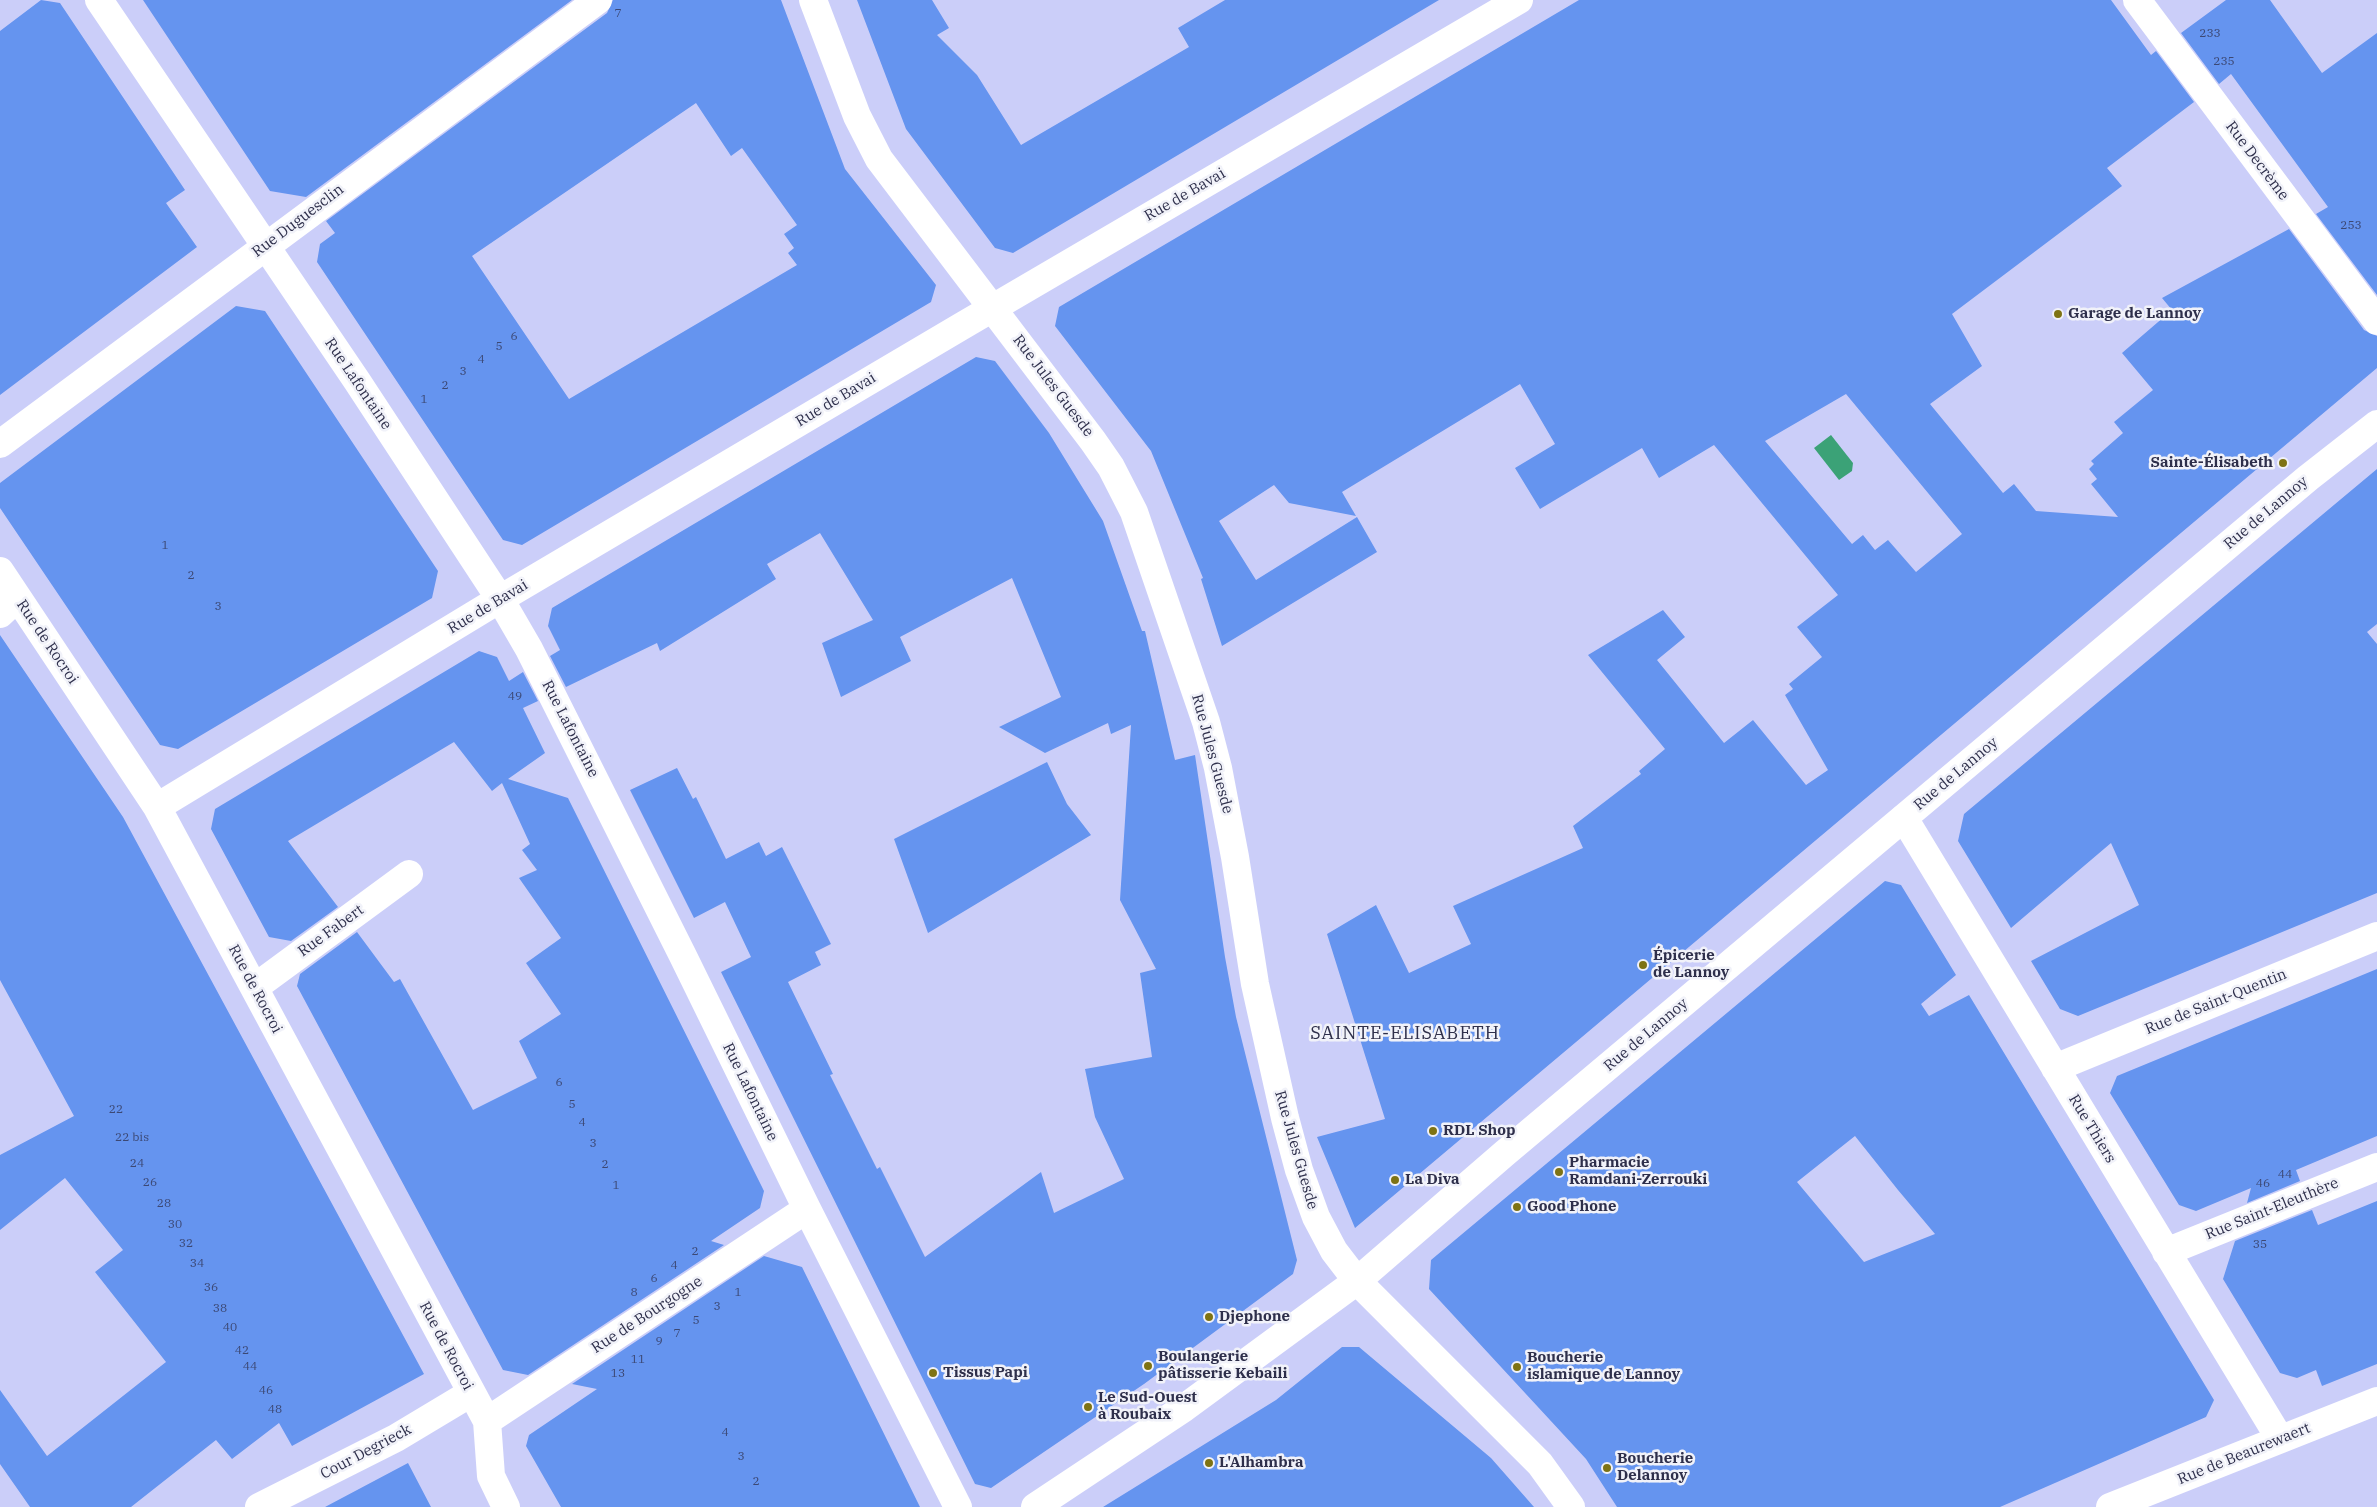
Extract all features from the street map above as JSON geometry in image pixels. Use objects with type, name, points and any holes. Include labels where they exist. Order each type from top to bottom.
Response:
[{"type":"street","name":"Rue Lafontaine","points":[[99,0],[357,381],[500,599],[538,667],[684,956],[807,1209],[958,1507]]},
{"type":"street","name":"Rue Duguesclin","points":[[0,444],[264,246],[598,0]]},
{"type":"street","name":"Rue Jules Guesde","points":[[813,0],[857,116],[879,160],[994,307],[1111,467],[1142,534],[1206,722],[1218,768],[1235,858],[1255,984],[1299,1170],[1316,1217],[1334,1251],[1357,1281],[1533,1457],[1554,1482],[1571,1507]]},
{"type":"street","name":"Rue de Bavai","points":[[157,807],[500,599],[1519,0]]},
{"type":"street","name":"Rue Decrème","points":[[2137,0],[2377,321]]},
{"type":"street","name":"Rue de Lannoy","points":[[1035,1507],[1184,1408],[1357,1281],[1505,1153],[2308,478],[2377,424]]},
{"type":"street","name":"Rue de Rocroi","points":[[0,571],[9,606],[157,807],[487,1421]]},
{"type":"street","name":"Rue Thiers","points":[[1904,818],[2280,1440]]},
{"type":"street","name":"Rue Fabert","points":[[254,988],[409,874]]},
{"type":"street","name":"Rue de Saint-Quentin","points":[[2055,1068],[2377,936]]},
{"type":"street","name":"Rue Saint-Eleuthère","points":[[2166,1252],[2377,1166]]},
{"type":"street","name":"Rue de Bourgogne","points":[[487,1421],[807,1209]]},
{"type":"street","name":"Cour Degrieck","points":[[259,1507],[396,1438],[472,1393]]},
{"type":"street","name":"Rue de Beaurewaert","points":[[2110,1507],[2377,1401]]},
{"type":"street","points":[[487,1421],[492,1476],[506,1507]]},
{"type":"shaded area","points":[[1831,435],[1853,463],[1852,471],[1839,480],[1814,448]]},
{"type":"building","points":[[41,0],[60,3],[185,190],[166,203],[197,247],[0,395],[0,31]]},
{"type":"building","points":[[143,0],[572,0],[306,197],[270,191]]},
{"type":"building","points":[[613,0],[781,0],[845,169],[936,285],[931,302],[522,545],[503,540],[317,262],[320,244],[335,233],[326,221],[607,13]],"holes":[[[696,103],[731,156],[742,148],[797,225],[784,234],[794,248],[788,253],[797,265],[569,399],[472,256]]]},
{"type":"building","points":[[857,0],[932,0],[949,28],[937,35],[977,75],[1021,145],[1189,47],[1178,28],[1225,0],[1439,0],[1013,253],[995,248],[906,129]]},
{"type":"building","points":[[1579,0],[2111,0],[2151,55],[2156,51],[2194,102],[2107,168],[2122,186],[1952,314],[1982,366],[1930,404],[2003,493],[2014,484],[2036,511],[2118,517],[2091,484],[2097,479],[2089,469],[2094,464],[2091,461],[2123,433],[2114,422],[2153,390],[2122,353],[2172,310],[2162,298],[2289,229],[2364,330],[2377,336],[2377,368],[1355,1228],[1317,1137],[1385,1119],[1327,934],[1376,905],[1409,973],[1471,944],[1453,906],[1583,848],[1573,826],[1641,774],[1639,771],[1665,749],[1588,655],[1663,610],[1685,637],[1657,660],[1724,743],[1753,720],[1806,785],[1828,770],[1785,695],[1793,689],[1789,684],[1822,657],[1797,627],[1838,595],[1714,445],[1659,478],[1642,448],[1540,509],[1515,468],[1555,444],[1520,384],[1342,492],[1356,516],[1289,503],[1274,485],[1219,521],[1256,580],[1357,517],[1377,552],[1222,646],[1201,579],[1203,578],[1151,451],[1055,326],[1059,307]],"holes":[[[1846,394],[1962,534],[1916,572],[1888,540],[1875,550],[1863,535],[1852,544],[1765,441]]]},
{"type":"building","points":[[2226,0],[2270,0],[2322,73],[2377,33],[2377,295],[2316,214],[2328,207],[2231,74],[2219,84],[2181,33]]},
{"type":"building","points":[[236,306],[265,311],[438,571],[432,598],[178,749],[160,745],[0,508],[0,483]]},
{"type":"building","points":[[976,357],[995,361],[1049,433],[1103,521],[1142,631],[1145,631],[1175,760],[1195,755],[1225,957],[1236,1017],[1297,1260],[1293,1274],[1144,1384],[991,1488],[975,1484],[721,972],[751,957],[725,902],[694,918],[630,790],[677,768],[693,799],[696,797],[726,859],[759,842],[766,856],[782,847],[831,944],[815,952],[821,965],[788,982],[833,1074],[830,1075],[877,1169],[880,1167],[925,1257],[1041,1172],[1054,1213],[1124,1179],[1095,1117],[1085,1069],[1152,1057],[1140,973],[1156,969],[1120,900],[1131,725],[1111,734],[1108,723],[1045,753],[999,727],[1061,697],[1012,578],[900,637],[911,661],[841,697],[822,643],[873,620],[820,533],[767,564],[776,579],[660,651],[657,643],[566,687],[550,656],[560,650],[548,626],[552,608]]},
{"type":"building","points":[[2377,469],[2377,624],[2367,632],[2377,644],[2377,893],[2078,1016],[2060,1009],[2031,961],[2139,905],[2111,843],[2011,928],[1958,841],[1964,814]]},
{"type":"building","points":[[0,635],[123,817],[424,1374],[292,1446],[279,1423],[232,1459],[216,1440],[131,1507],[30,1507],[0,1464],[0,1390],[47,1456],[166,1362],[95,1272],[123,1250],[65,1178],[0,1230],[0,1155],[74,1116],[0,980]]},
{"type":"building","points":[[479,651],[497,657],[509,681],[523,672],[538,701],[523,708],[545,753],[508,779],[568,798],[764,1191],[760,1208],[711,1241],[724,1245],[528,1375],[503,1370],[297,986],[300,974],[357,932],[394,982],[400,979],[473,1110],[537,1078],[519,1041],[561,1014],[526,963],[561,938],[519,878],[537,870],[522,850],[530,844],[502,783],[492,791],[454,742],[288,841],[338,907],[291,941],[269,937],[211,829],[215,809]]},
{"type":"building","points":[[1047,762],[1067,804],[1091,835],[928,933],[894,839]]},
{"type":"building","points":[[1885,881],[1901,885],[1956,975],[1921,1004],[1929,1016],[1969,995],[2214,1400],[2206,1417],[2000,1507],[1617,1507],[1586,1459],[1429,1289],[1431,1260]],"holes":[[[1855,1136],[1935,1234],[1864,1262],[1797,1182]]]},
{"type":"building","points":[[2377,969],[2377,1136],[2296,1170],[2300,1181],[2247,1203],[2251,1188],[2196,1211],[2179,1205],[2110,1093],[2117,1076]]},
{"type":"building","points":[[2377,1201],[2377,1364],[2322,1386],[2316,1370],[2297,1378],[2280,1373],[2223,1279],[2235,1241],[2312,1210],[2318,1225]]},
{"type":"building","points":[[764,1256],[802,1267],[920,1507],[561,1507],[526,1446],[529,1435],[597,1389],[572,1384]]},
{"type":"building","points":[[1342,1347],[1359,1347],[1491,1458],[1534,1507],[1103,1507],[1276,1400]]},
{"type":"building","points":[[408,1463],[431,1507],[325,1507]]},
{"type":"place","name":"Garage de Lannoy","points":[[2058,314]]},
{"type":"place","name":"Sainte-Élisabeth","points":[[2283,463]]},
{"type":"place","name":"Épicerie de Lannoy","points":[[1643,965]]},
{"type":"place","name":"RDL Shop","points":[[1433,1131]]},
{"type":"place","name":"Pharmacie Ramdani-Zerrouki","points":[[1559,1172]]},
{"type":"place","name":"La Diva","points":[[1395,1180]]},
{"type":"place","name":"Good Phone","points":[[1517,1207]]},
{"type":"place","name":"Djephone","points":[[1209,1317]]},
{"type":"place","name":"Boulangerie pâtisserie Kebaili","points":[[1148,1366]]},
{"type":"place","name":"Boucherie islamique de Lannoy","points":[[1517,1367]]},
{"type":"place","name":"Tissus Papi","points":[[933,1373]]},
{"type":"place","name":"Le Sud-Ouest à Roubaix","points":[[1088,1407]]},
{"type":"place","name":"L'Alhambra","points":[[1209,1463]]},
{"type":"place","name":"Boucherie Delannoy","points":[[1607,1468]]},
{"type":"district","name":"SAINTE-ELISABETH","points":[[1405,1034]]}]
